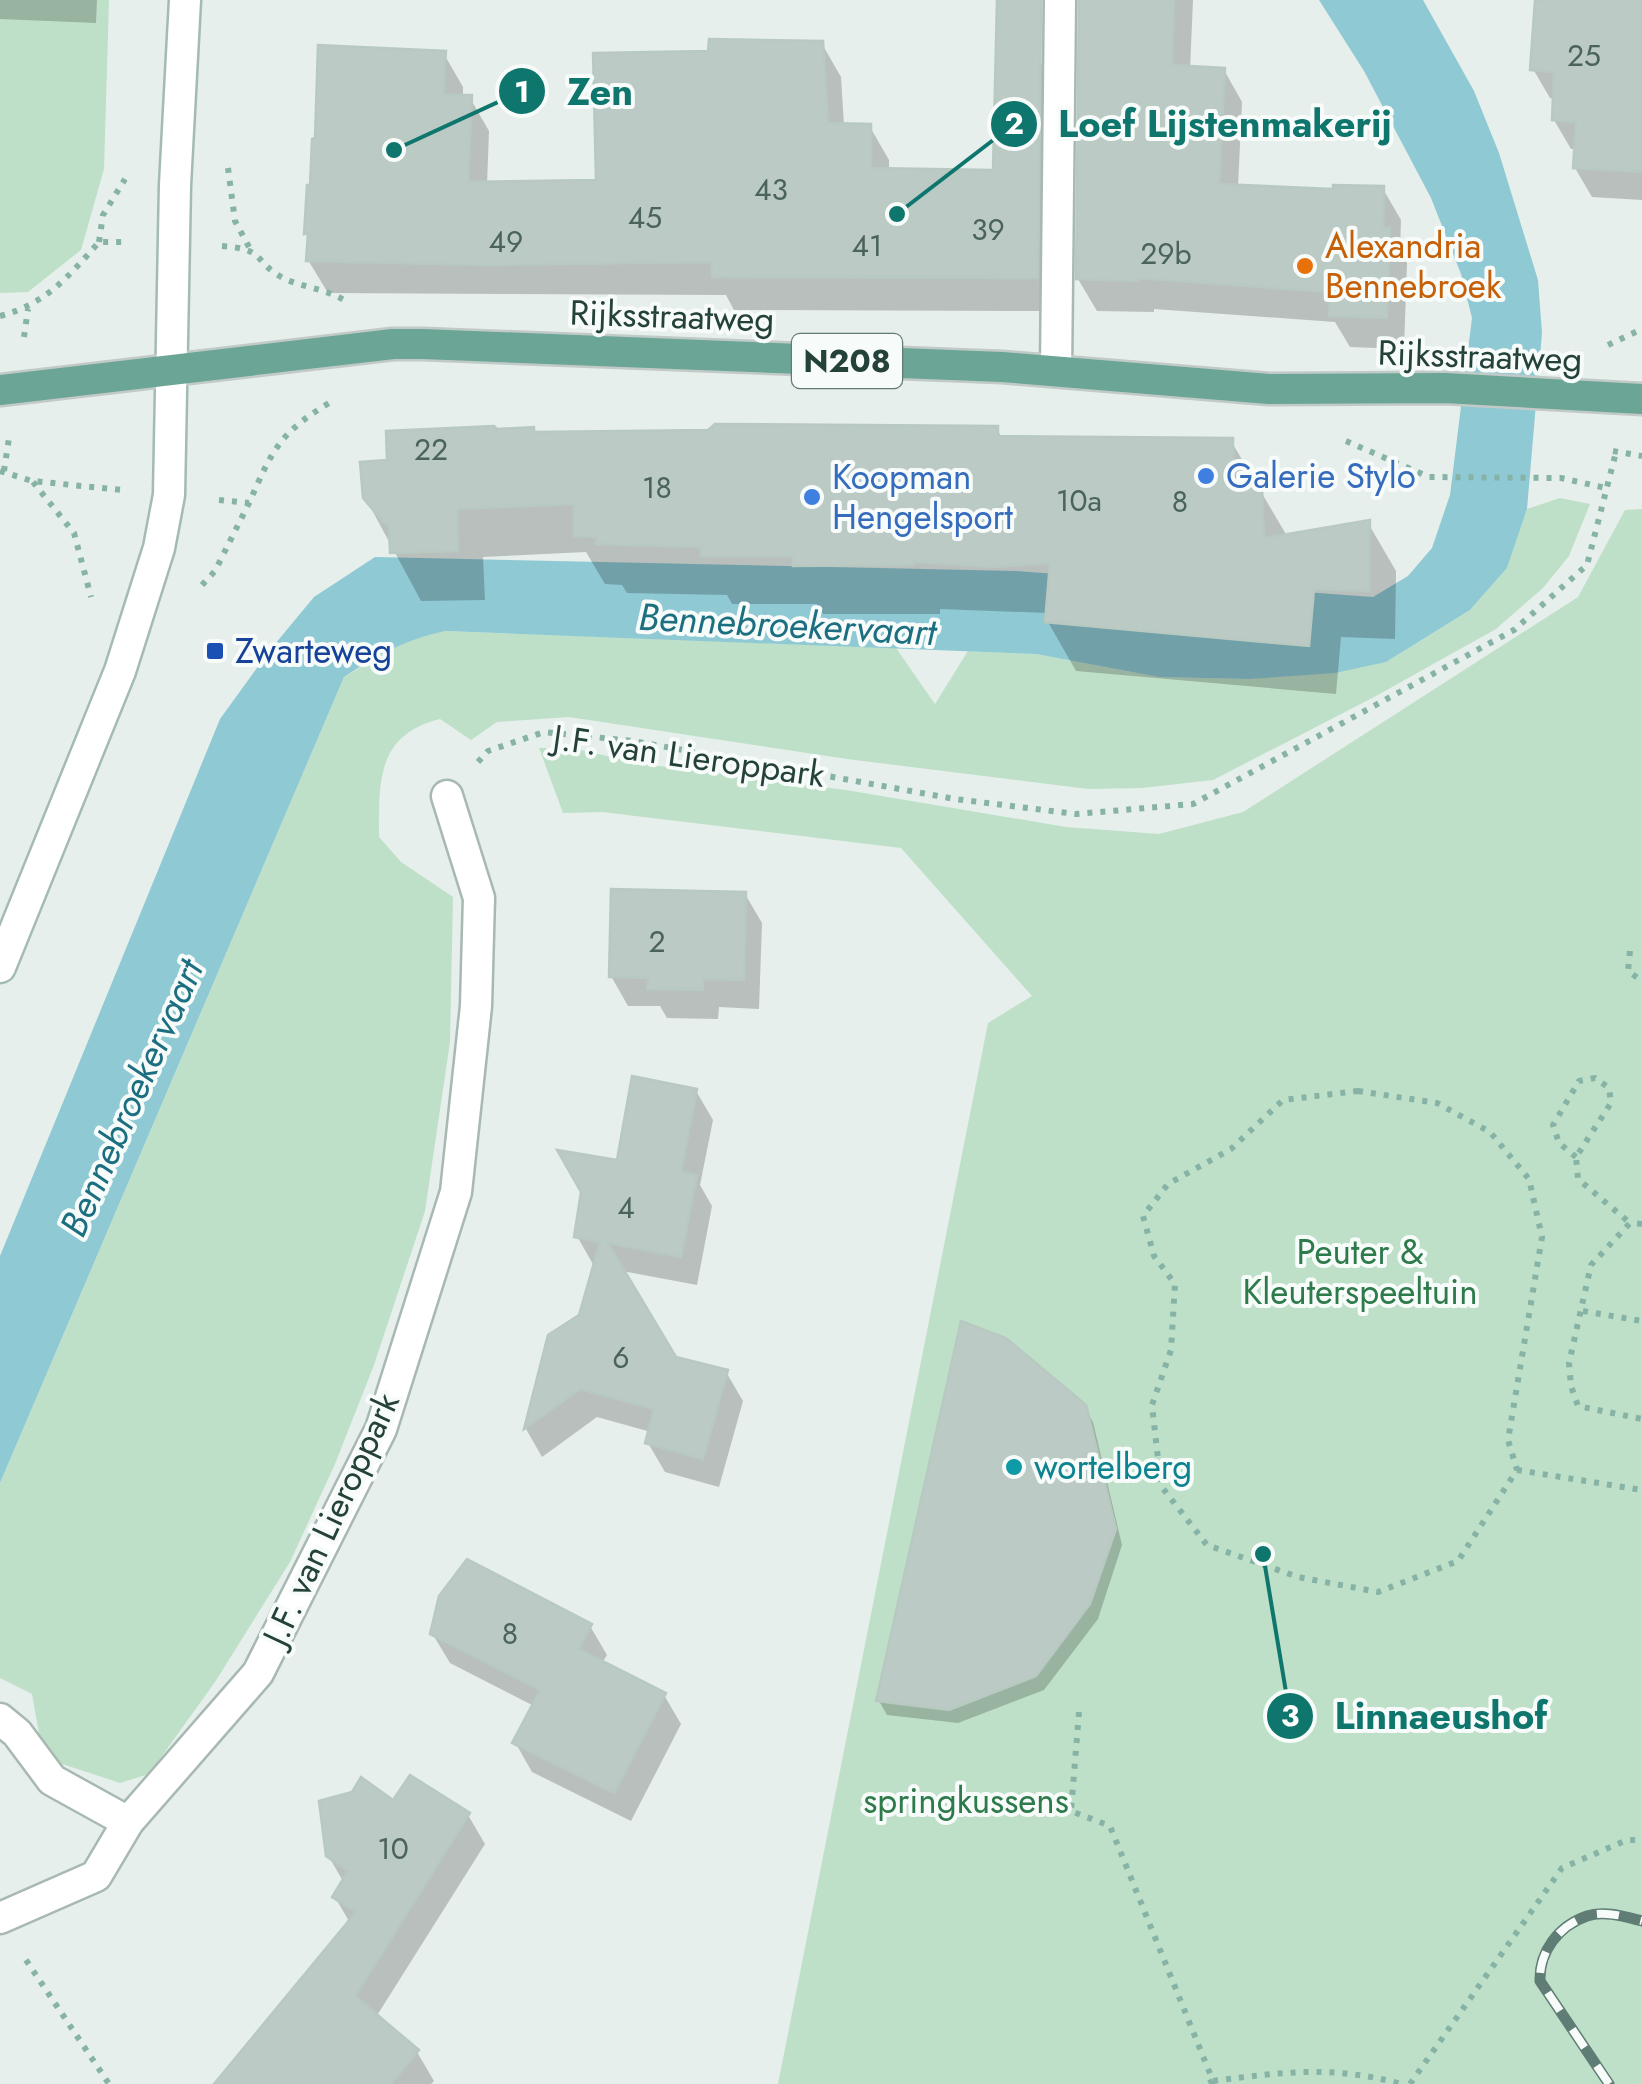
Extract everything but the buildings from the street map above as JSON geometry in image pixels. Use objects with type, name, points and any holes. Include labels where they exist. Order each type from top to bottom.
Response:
[{"type":"main road","name":"Rijksstraatweg","points":[[0,390],[393,344],[423,344],[1002,366],[1269,390],[1445,388],[1642,399]]},
{"type":"street","points":[[0,968],[120,670],[159,548],[169,495],[175,185],[185,0]]},
{"type":"street","points":[[1056,372],[1060,0]]},
{"type":"street","name":"J.F. van Lieroppark","points":[[0,1918],[96,1876],[128,1822],[258,1673],[381,1429],[456,1192],[476,1006],[479,898],[447,796]]},
{"type":"street","points":[[0,1718],[17,1733],[52,1780],[128,1822]]},
{"type":"path","name":"J.F. van Lieroppark","points":[[447,796],[488,752],[544,732],[633,741],[955,799],[1076,814],[1193,804],[1514,630],[1587,565],[1616,452],[1642,456]]},
{"type":"path","points":[[1429,477],[1560,478],[1606,488]]},
{"type":"path","points":[[32,481],[74,532],[89,592],[120,670]]},
{"type":"path","points":[[1630,951],[1628,971],[1642,982]]},
{"type":"path","points":[[1576,1157],[1560,1142],[1553,1125],[1579,1081],[1596,1078],[1608,1088],[1611,1104],[1576,1157],[1578,1179],[1630,1223],[1642,1224]]},
{"type":"path","points":[[1358,1091],[1378,1094],[1436,1103],[1490,1132],[1529,1179],[1542,1238],[1508,1440],[1517,1470],[1458,1562],[1378,1592],[1298,1577],[1207,1544],[1161,1486],[1152,1405],[1171,1350],[1175,1284],[1154,1256],[1143,1216],[1168,1184],[1231,1149],[1283,1100],[1358,1091]]},
{"type":"path","points":[[1630,1223],[1591,1264],[1569,1363],[1578,1406],[1642,1420]]},
{"type":"path","points":[[1583,1311],[1642,1320]]},
{"type":"path","points":[[1517,1470],[1642,1490]]},
{"type":"path","points":[[1079,1712],[1071,1811],[1110,1826],[1210,2082],[1300,2070],[1366,2074],[1402,2084]]},
{"type":"path","points":[[1410,2084],[1562,1868],[1627,1840],[1642,1840]]},
{"type":"path","points":[[22,1954],[109,2084]]},
{"type":"green space","points":[[0,0],[109,0],[104,169],[81,250],[28,292],[0,293]]},
{"type":"green space","points":[[1560,498],[1590,504],[1569,556],[1543,588],[1496,629],[1213,780],[1088,789],[847,759],[569,717],[497,722],[471,740],[440,719],[403,736],[386,763],[381,780],[379,837],[401,862],[453,897],[450,1042],[425,1211],[374,1365],[290,1562],[215,1682],[149,1774],[120,1783],[53,1761],[40,1739],[32,1694],[0,1678],[0,1483],[344,677],[409,639],[446,631],[896,648],[935,704],[968,651],[1036,654],[1159,677],[1249,679],[1386,662],[1470,610],[1507,568],[1527,509]]},
{"type":"green space","points":[[1642,509],[1642,2084],[778,2084],[988,1023],[1032,996],[901,848],[602,812],[563,813],[539,748],[571,748],[644,764],[846,790],[1066,827],[1159,834],[1243,812],[1578,597],[1625,510]]},
{"type":"water","name":"Bennebroekervaart","points":[[1319,0],[1423,0],[1474,91],[1499,153],[1538,280],[1542,333],[1527,509],[1507,568],[1470,610],[1386,662],[1335,673],[1249,679],[1159,677],[1036,654],[446,631],[404,643],[369,661],[344,677],[0,1483],[0,1256],[220,719],[314,597],[375,557],[1016,571],[1373,597],[1408,576],[1432,548],[1450,495],[1472,318],[1461,274],[1431,198],[1364,71]]},
{"type":"railway","points":[[1609,2084],[1540,1981],[1543,1960],[1559,1933],[1587,1916],[1615,1915],[1642,1921]]},
{"type":"place","name":"Zen","points":[[394,150]]},
{"type":"place","name":"Loef Lijstenmakerij","points":[[897,214]]},
{"type":"place","name":"Alexandria Bennebroek","points":[[1305,266]]},
{"type":"place","name":"Galerie Stylo","points":[[1206,476]]},
{"type":"place","name":"Koopman Hengelsport","points":[[812,497]]},
{"type":"place","name":"Zwarteweg","points":[[215,651]]},
{"type":"place","name":"wortelberg","points":[[1014,1467]]},
{"type":"place","name":"Linnaeushof","points":[[1263,1554]]},
{"type":"park label","name":"Peuter & Kleuterspeeltuin","points":[[1360,1272]]},
{"type":"park label","name":"springkussens","points":[[966,1801]]}]
